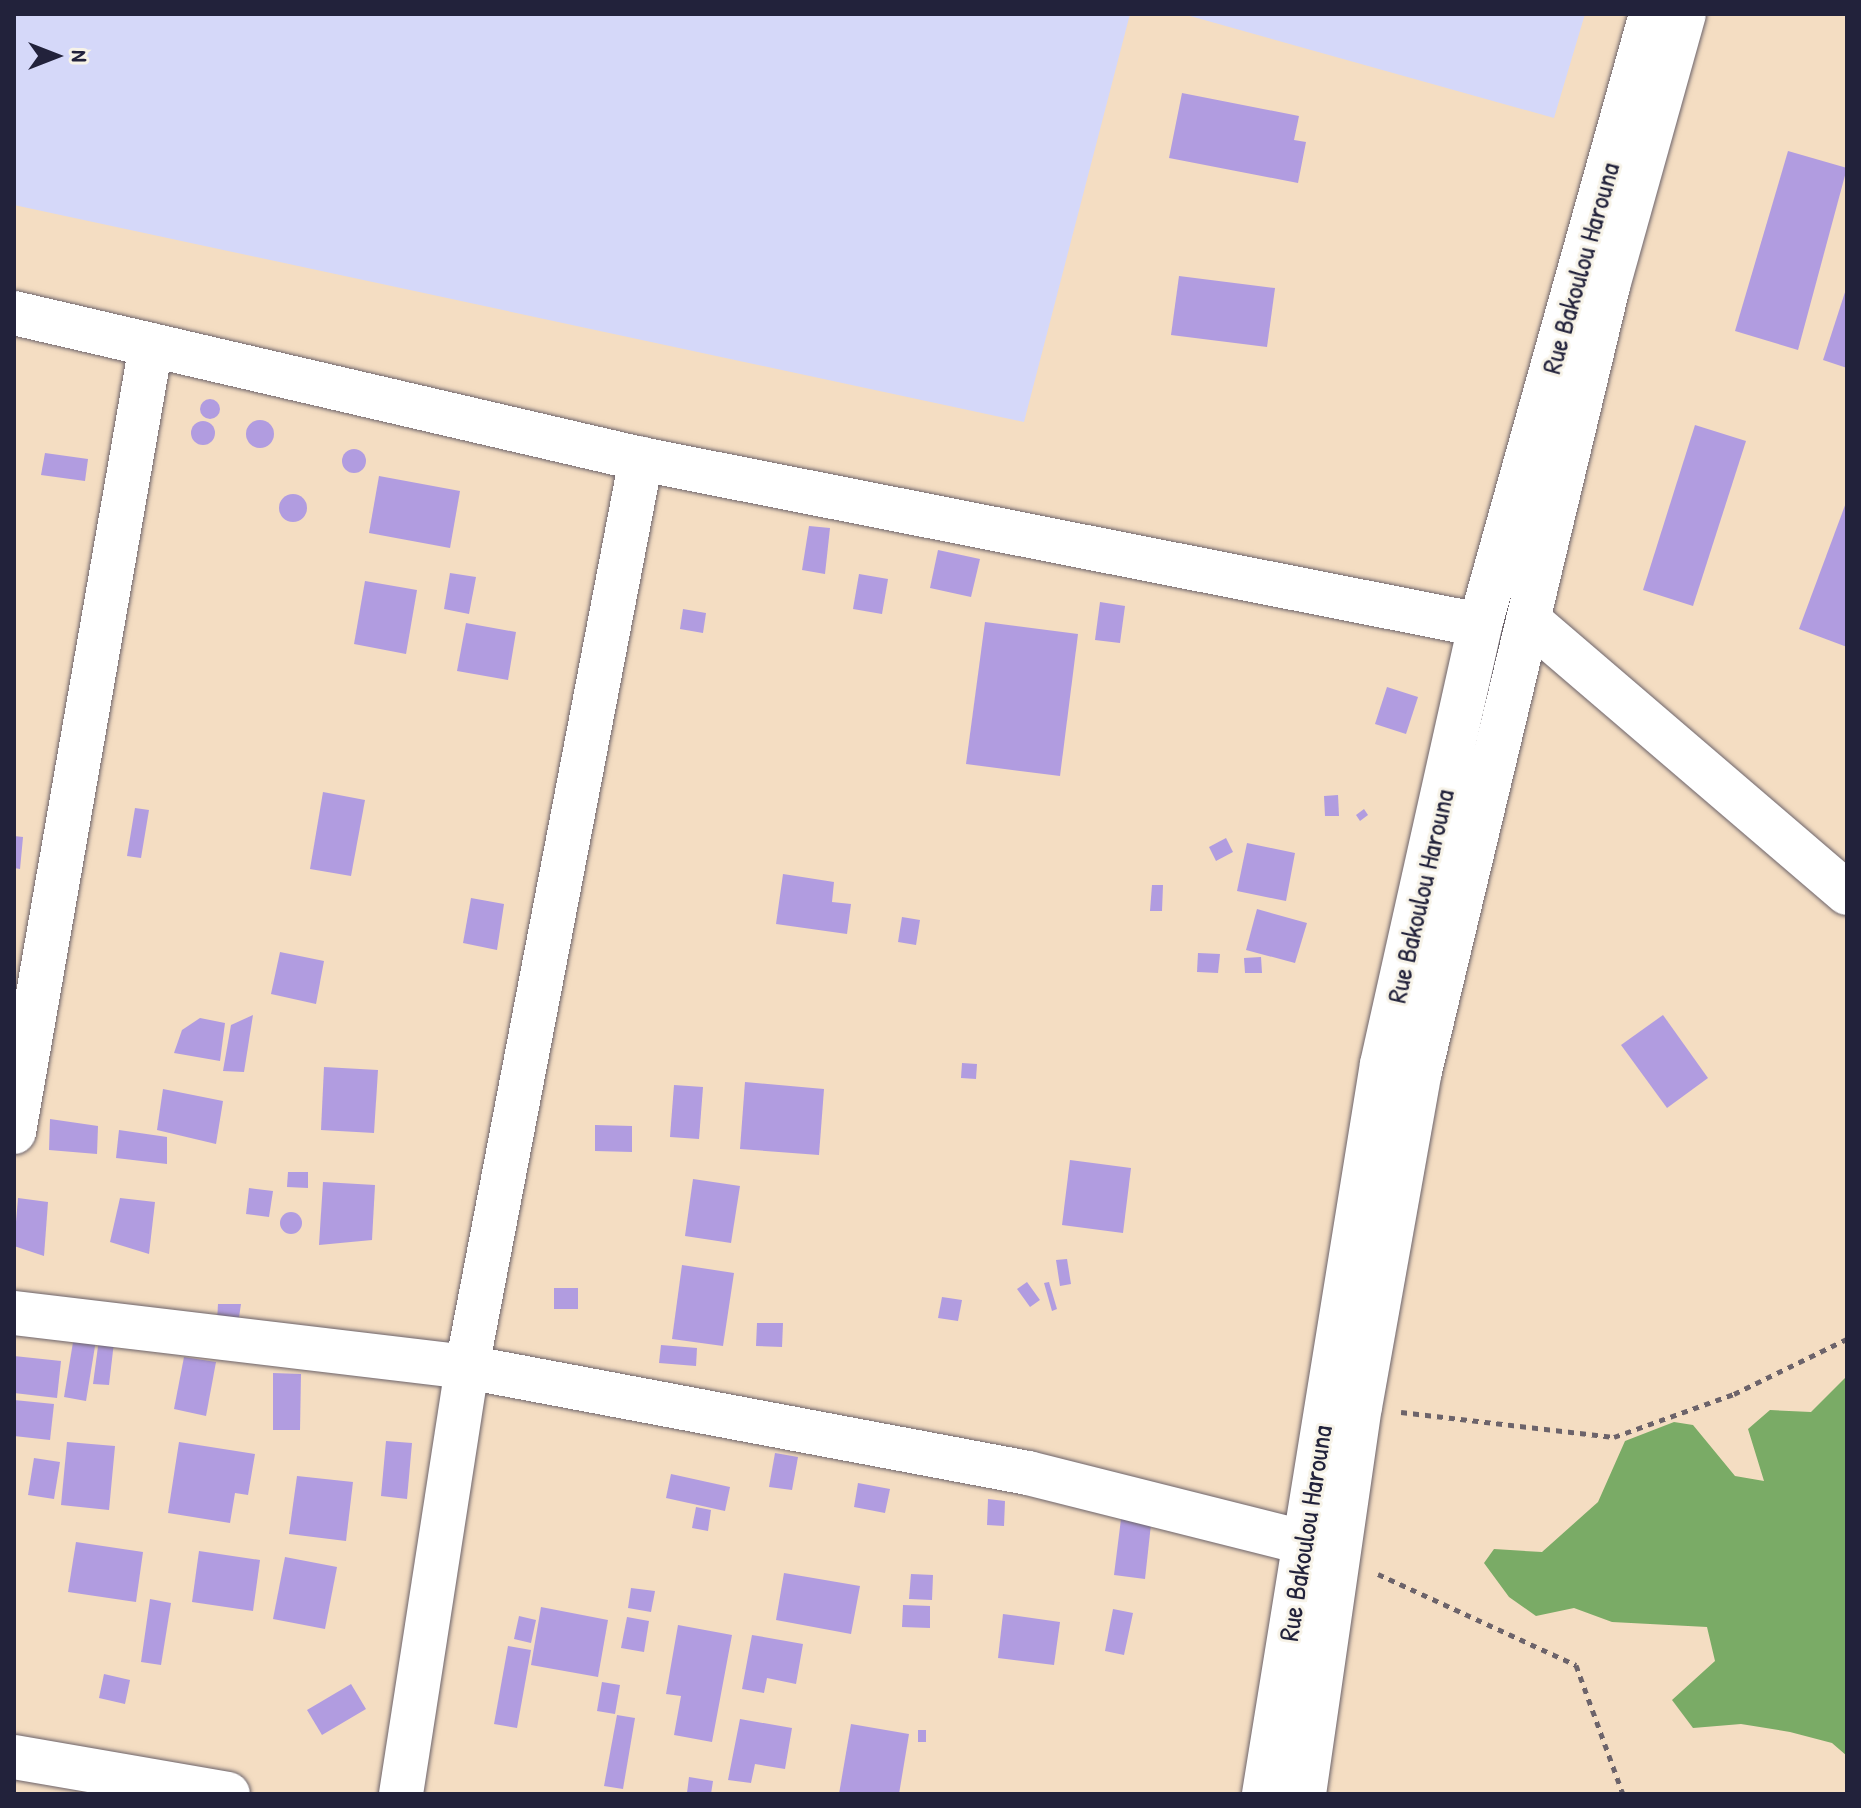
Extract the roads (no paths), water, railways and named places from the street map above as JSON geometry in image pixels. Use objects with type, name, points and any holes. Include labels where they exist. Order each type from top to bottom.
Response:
[{"type":"main road","name":"Rue Bakoulou Harouna","points":[[1304,1794],[1320,1550],[1382,1064],[1480,625],[1651,14]]},
{"type":"main road","name":"Rue Bakoulou Harouna","points":[[1264,1794],[1320,1550],[1360,1407],[1420,1071],[1532,623],[1608,286],[1684,14]]},
{"type":"main road","points":[[14,313],[641,459],[1480,625]]},
{"type":"main road","points":[[14,1132],[151,345]]},
{"type":"main road","points":[[401,1794],[467,1367],[641,459]]},
{"type":"main road","points":[[1532,623],[1847,893]]},
{"type":"main road","points":[[14,1313],[467,1367],[1028,1473],[1320,1550]]},
{"type":"main road","points":[[14,1757],[228,1794]]}]
